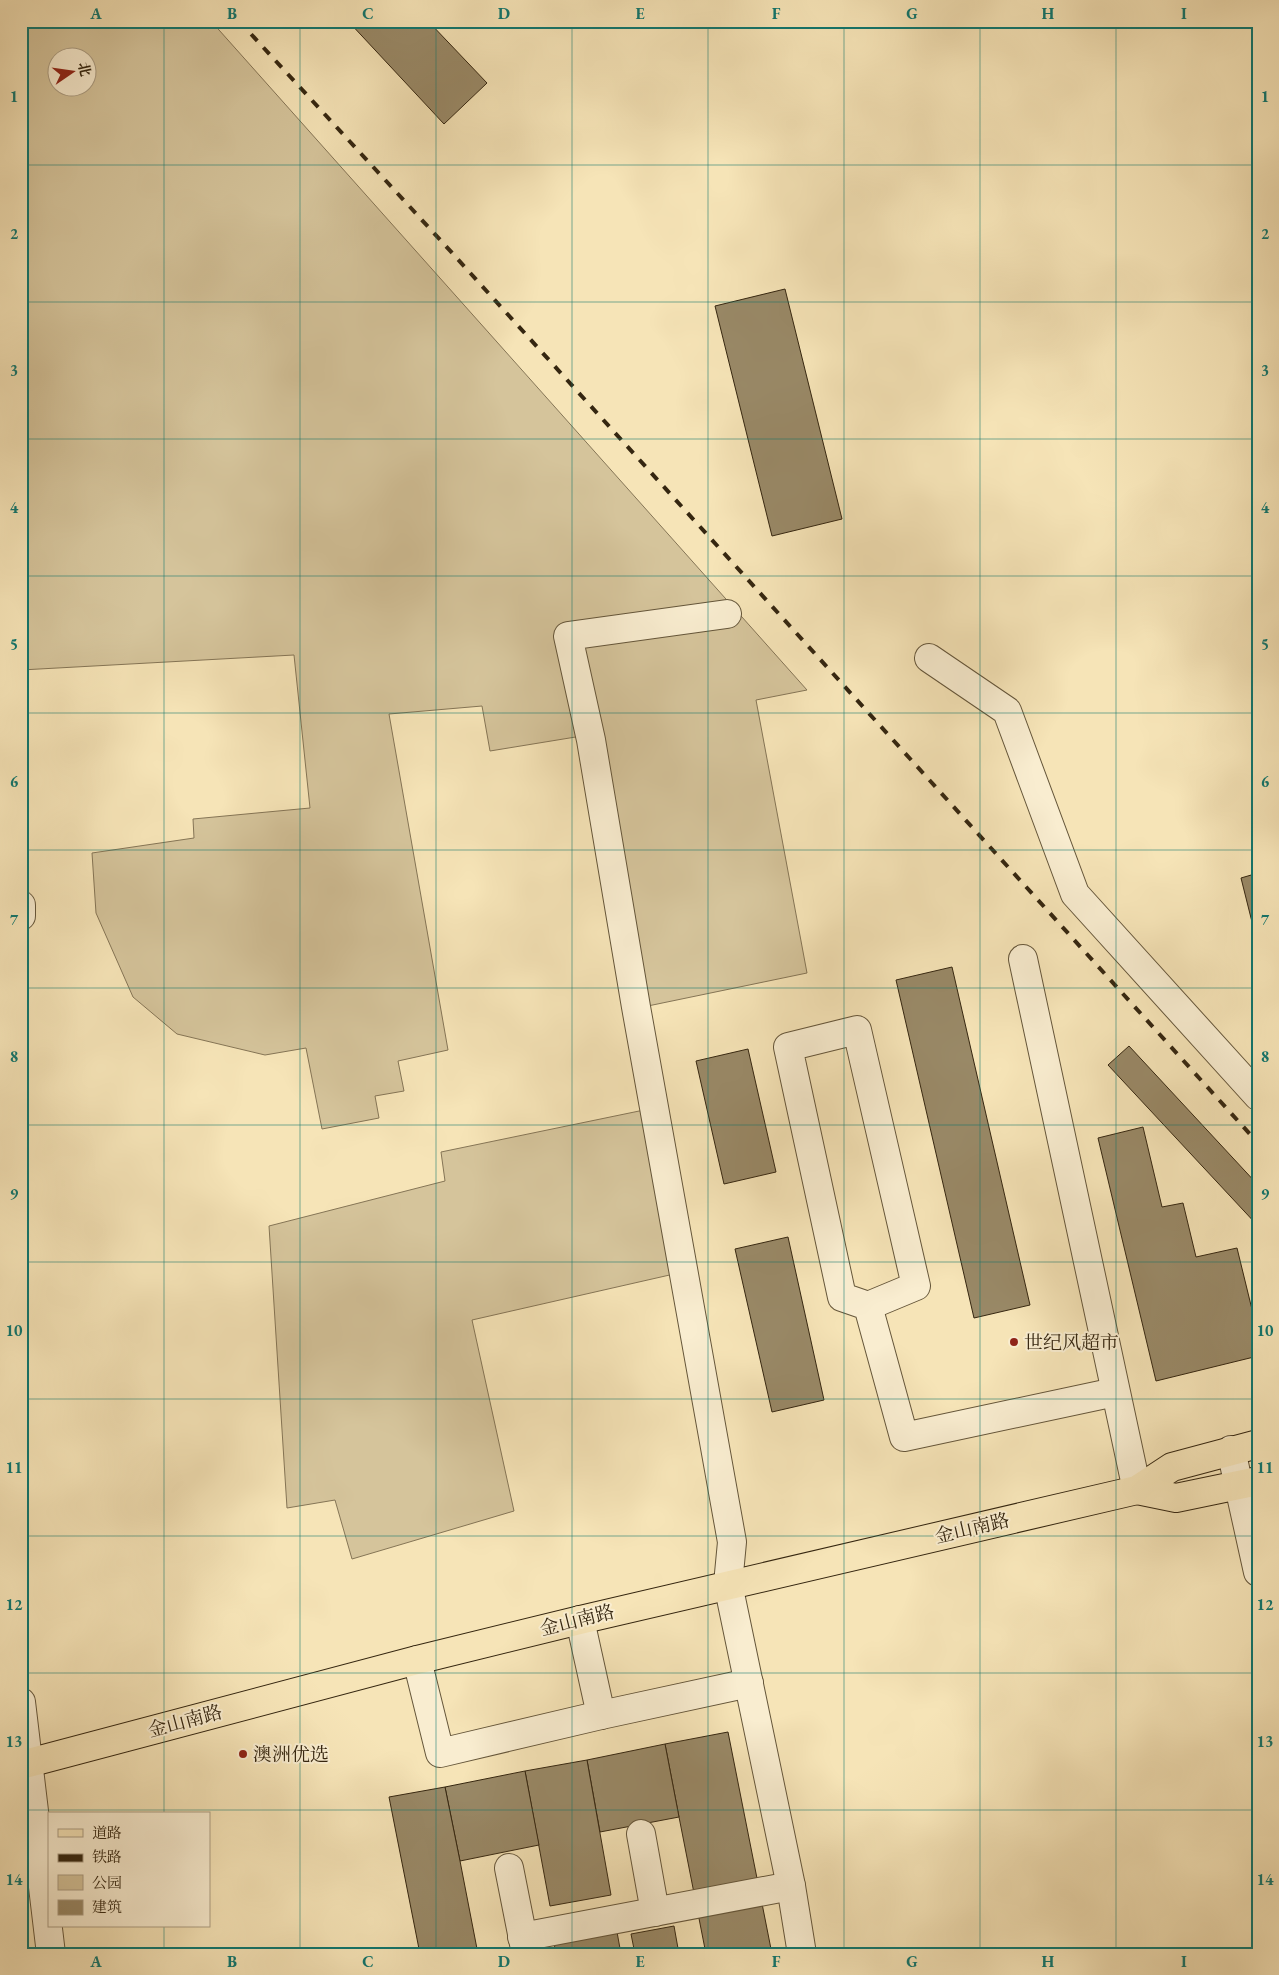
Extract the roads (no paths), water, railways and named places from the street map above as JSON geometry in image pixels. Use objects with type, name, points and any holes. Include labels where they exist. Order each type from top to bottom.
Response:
[{"type":"main road","name":"金山南路","points":[[25,1764],[417,1660],[728,1584],[1137,1490],[1172,1467],[1258,1444]]},
{"type":"main road","name":"金山南路","points":[[1137,1490],[1176,1498],[1248,1484]]},
{"type":"street","points":[[727,614],[568,636],[591,740],[636,1007],[732,1542],[728,1584],[791,1886],[802,1954]]},
{"type":"street","points":[[929,658],[1007,711],[1075,894],[1258,1096]]},
{"type":"street","points":[[21,905],[21,916]]},
{"type":"street","points":[[1023,959],[1137,1490]]},
{"type":"street","points":[[857,1030],[916,1286],[868,1306],[842,1297],[788,1047],[857,1030]]},
{"type":"street","points":[[868,1306],[904,1437],[1115,1392]]},
{"type":"street","points":[[1231,1450],[1248,1484],[1258,1572]]},
{"type":"street","points":[[580,1620],[602,1714]]},
{"type":"street","points":[[417,1660],[440,1753],[602,1714],[749,1683]]},
{"type":"street","points":[[21,1702],[25,1764],[51,1954]]},
{"type":"street","points":[[641,1834],[655,1912]]},
{"type":"street","points":[[509,1868],[524,1946],[655,1912],[791,1886]]},
{"type":"railway","points":[[239,21],[444,244],[1258,1143]]},
{"type":"place","name":"世纪风超市","points":[[1014,1342]]},
{"type":"place","name":"澳洲优选","points":[[243,1754]]}]
